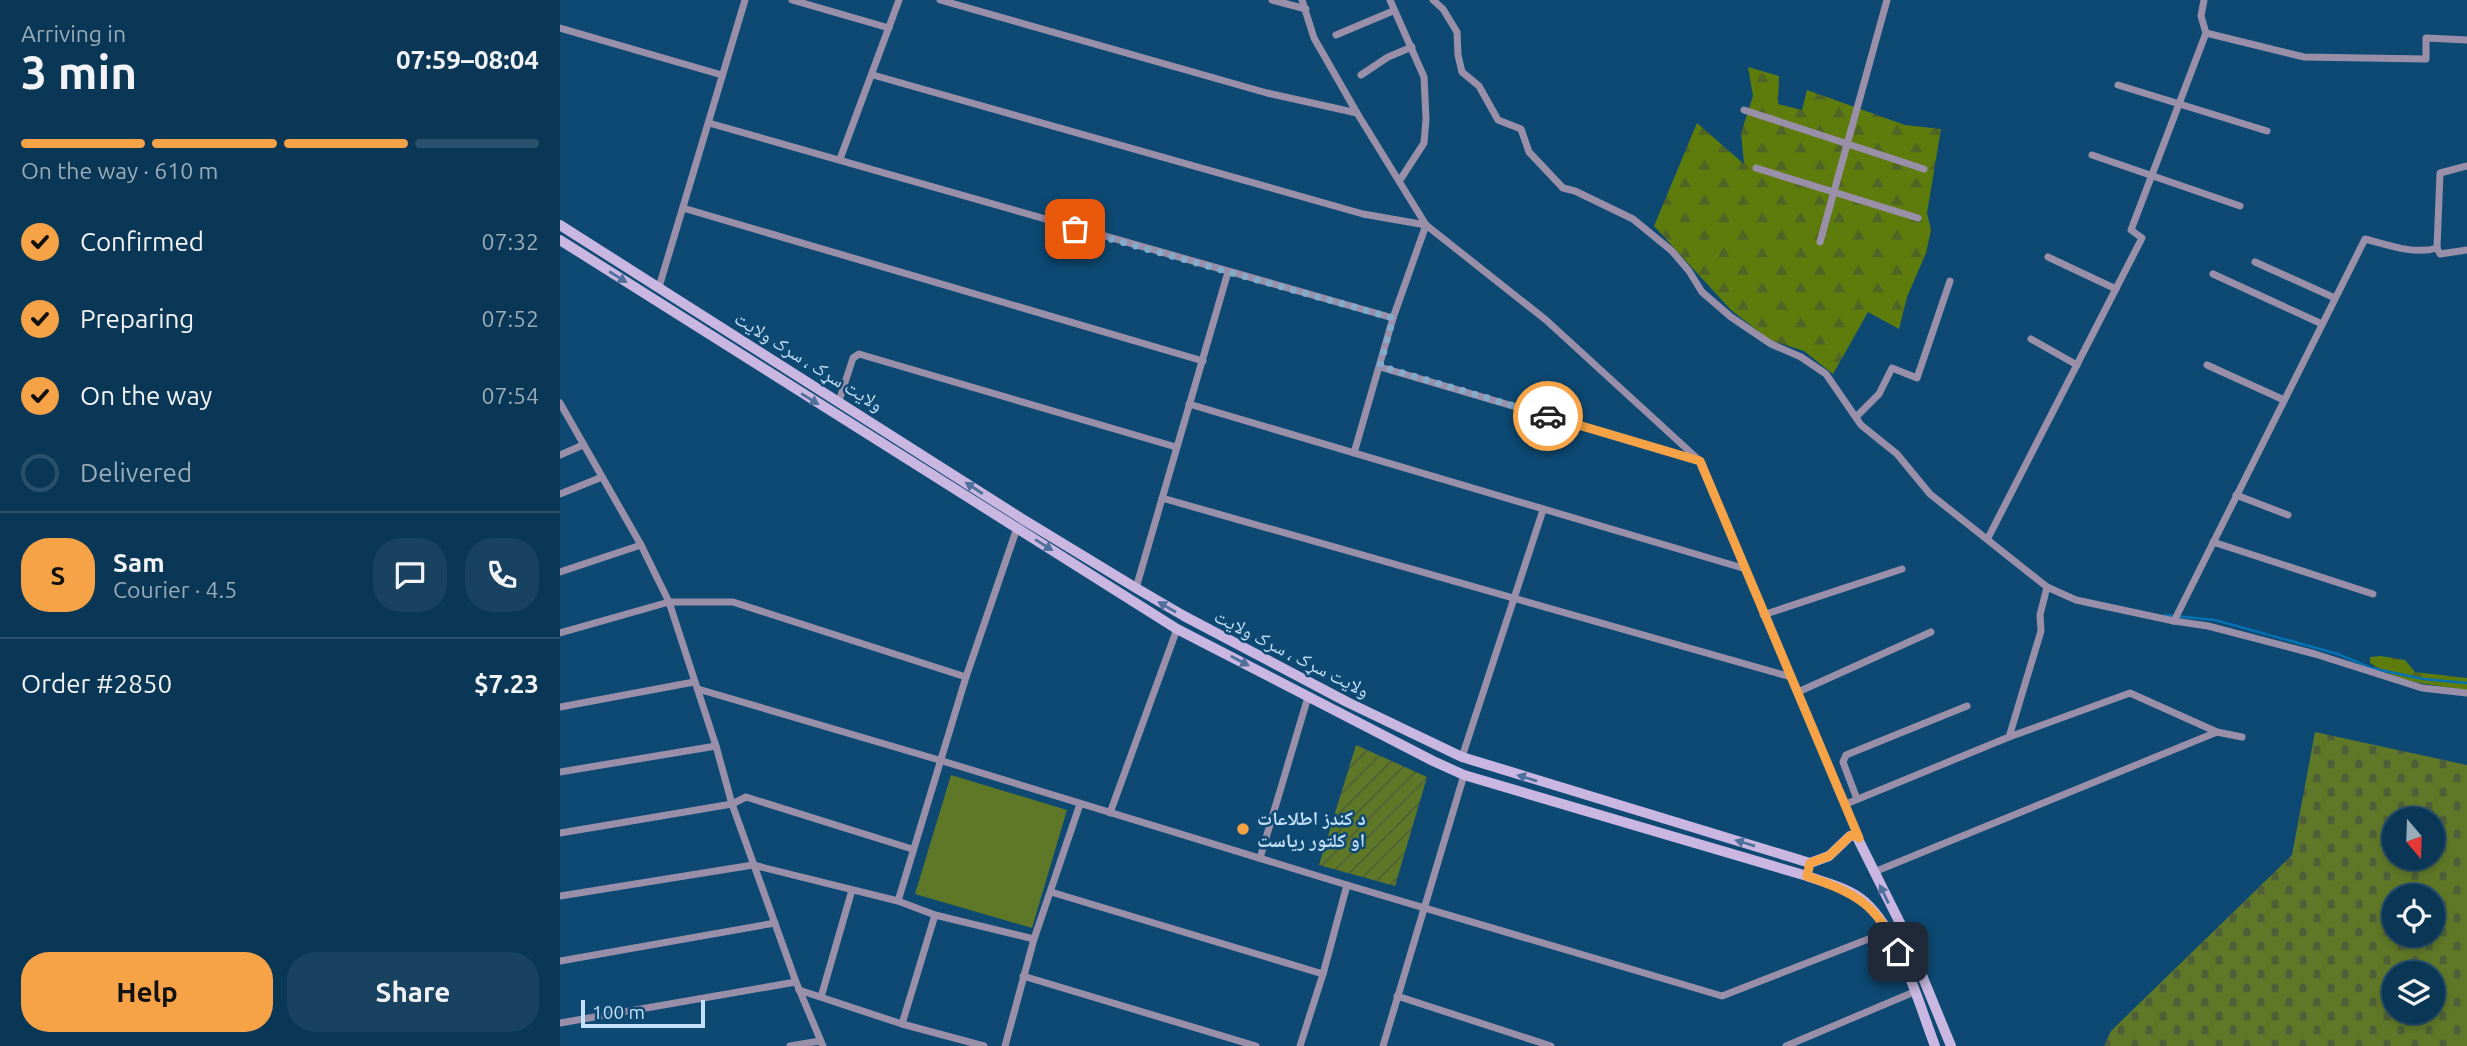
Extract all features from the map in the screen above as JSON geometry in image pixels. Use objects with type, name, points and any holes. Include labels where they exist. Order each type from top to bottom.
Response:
[{"type":"main road","name":"ولایت سړک ، سرک ولایت","points":[[560,225],[1024,520],[1136,588],[1347,702],[1462,757],[1810,863]]},
{"type":"main road","name":"ولایت سړک ، سرک ولایت","points":[[560,240],[1177,629],[1433,761],[1464,775],[1807,876],[1846,890],[1865,902],[1889,931],[1936,1046]]},
{"type":"main road","points":[[1807,876],[1810,863],[1829,856],[1850,836],[1856,835],[1859,838],[1903,929],[1951,1046]]},
{"type":"street","points":[[659,287],[745,0]]},
{"type":"street","points":[[792,0],[889,28]]},
{"type":"street","points":[[841,159],[899,0]]},
{"type":"street","points":[[940,0],[1267,93],[1357,113]]},
{"type":"street","points":[[1272,0],[1306,9]]},
{"type":"street","points":[[1302,0],[1314,38],[1426,225],[1546,320],[1700,461],[1859,838]]},
{"type":"street","points":[[1390,0],[1424,78],[1426,119],[1423,143],[1400,180]]},
{"type":"street","points":[[1433,0],[1443,9],[1457,32],[1462,72],[1479,86],[1498,120],[1521,129],[1530,152],[1563,188],[1575,191],[1633,219],[1672,251],[1702,292],[1731,317],[1771,344],[1801,357],[1826,374],[1861,425],[1897,454],[1930,494],[2047,587],[2076,600],[2208,626],[2315,654],[2422,688],[2467,694]]},
{"type":"street","points":[[1820,242],[1887,0]]},
{"type":"street","points":[[1988,538],[2142,238],[2131,230],[2206,33],[2200,16],[2204,0]]},
{"type":"street","points":[[1336,35],[1393,11]]},
{"type":"street","points":[[560,28],[722,75]]},
{"type":"street","points":[[2206,33],[2304,57],[2426,59],[2426,38],[2467,40]]},
{"type":"street","points":[[1360,75],[1388,57],[1412,47]]},
{"type":"street","points":[[873,75],[1363,214],[1426,225]]},
{"type":"street","points":[[2118,86],[2267,131]]},
{"type":"street","points":[[1744,110],[1924,169]]},
{"type":"street","points":[[709,123],[1393,318]]},
{"type":"street","points":[[2092,155],[2240,206]]},
{"type":"street","points":[[2467,166],[2440,173],[2437,248],[2440,254],[2467,250]]},
{"type":"street","points":[[1756,168],[1918,218]]},
{"type":"street","points":[[683,208],[1203,361]]},
{"type":"street","points":[[1354,453],[1393,318],[1426,225]]},
{"type":"street","points":[[2174,621],[2365,239],[2399,248],[2428,251],[2437,248]]},
{"type":"street","points":[[2048,257],[2116,289]]},
{"type":"street","points":[[2255,262],[2335,298]]},
{"type":"street","points":[[1136,588],[1228,272]]},
{"type":"street","points":[[2213,274],[2322,324]]},
{"type":"street","points":[[1857,416],[1879,394],[1892,368],[1917,378],[1950,281]]},
{"type":"street","points":[[2031,339],[2077,365]]},
{"type":"street","points":[[839,401],[853,358],[859,354],[1176,447]]},
{"type":"street","points":[[2207,365],[2284,400]]},
{"type":"street","points":[[1380,366],[1700,461]]},
{"type":"street","points":[[560,403],[641,545],[669,602],[753,865],[799,990],[822,1043],[790,1046]]},
{"type":"street","points":[[1189,404],[1746,569]]},
{"type":"street","points":[[560,455],[583,445]]},
{"type":"street","points":[[560,494],[602,477]]},
{"type":"street","points":[[2236,495],[2288,515]]},
{"type":"street","points":[[1162,498],[1791,677]]},
{"type":"street","points":[[1462,757],[1543,510]]},
{"type":"street","points":[[898,901],[939,760],[1017,528]]},
{"type":"street","points":[[2213,542],[2373,594]]},
{"type":"street","points":[[560,572],[641,545]]},
{"type":"street","points":[[1763,615],[1902,569]]},
{"type":"street","points":[[2009,737],[2041,631],[2040,615],[2047,587]]},
{"type":"street","points":[[560,633],[669,602],[733,602],[966,677]]},
{"type":"street","points":[[1110,813],[1177,629]]},
{"type":"street","points":[[1798,692],[1931,632]]},
{"type":"street","points":[[560,707],[696,685],[1080,804],[1721,996],[1889,931]]},
{"type":"street","points":[[1846,804],[2009,737],[2130,693],[2217,732],[2242,737]]},
{"type":"street","points":[[1260,858],[1308,697]]},
{"type":"street","points":[[1857,799],[1843,762],[1846,755],[1967,706]]},
{"type":"street","points":[[1874,873],[2217,732]]},
{"type":"street","points":[[560,772],[716,746]]},
{"type":"street","points":[[1383,1046],[1464,775]]},
{"type":"street","points":[[560,833],[732,804],[746,797],[912,849]]},
{"type":"street","points":[[1005,1046],[1034,939],[1080,804]]},
{"type":"street","points":[[560,896],[753,865],[898,901],[935,915],[1034,939]]},
{"type":"street","points":[[1300,1046],[1347,885]]},
{"type":"street","points":[[821,997],[852,890]]},
{"type":"street","points":[[1051,892],[1323,974]]},
{"type":"street","points":[[902,1024],[935,915]]},
{"type":"street","points":[[560,961],[775,923]]},
{"type":"street","points":[[1023,976],[1256,1046]]},
{"type":"street","points":[[560,1023],[796,982]]},
{"type":"street","points":[[799,990],[902,1024],[984,1046]]},
{"type":"street","points":[[1786,1046],[1914,992]]},
{"type":"street","points":[[1397,996],[1551,1046]]},
{"type":"green space","points":[[1748,67],[1779,76],[1778,104],[1802,110],[1807,90],[1905,125],[1941,129],[1927,213],[1931,230],[1926,253],[1907,297],[1899,329],[1868,312],[1833,374],[1804,351],[1770,340],[1731,310],[1654,226],[1697,123],[1744,164],[1741,133],[1753,96]]},
{"type":"green space","points":[[2370,657],[2405,660],[2415,672],[2467,678],[2467,690],[2416,682],[2392,675],[2370,663]]},
{"type":"green space","points":[[2315,732],[2467,765],[2467,1046],[2104,1046],[2111,1031],[2292,855]]},
{"type":"green space","points":[[1356,745],[1427,777],[1395,886],[1319,865]]},
{"type":"green space","points":[[951,775],[1067,810],[1032,928],[915,894]]},
{"type":"waterway","points":[[2165,615],[2215,620],[2338,654],[2371,668],[2423,679],[2467,683]]},
{"type":"way so far","points":[[1075,229],[1393,318],[1380,366],[1548,416]]},
{"type":"place","name":"د کندز اطلاعات او کلتور ریاست","points":[[1243,829]]},
{"type":"route","points":[[1548,416],[1700,461],[1859,838],[1856,835],[1850,836],[1829,856],[1810,863],[1807,876],[1846,890],[1865,902],[1889,931],[1898,952]]}]
